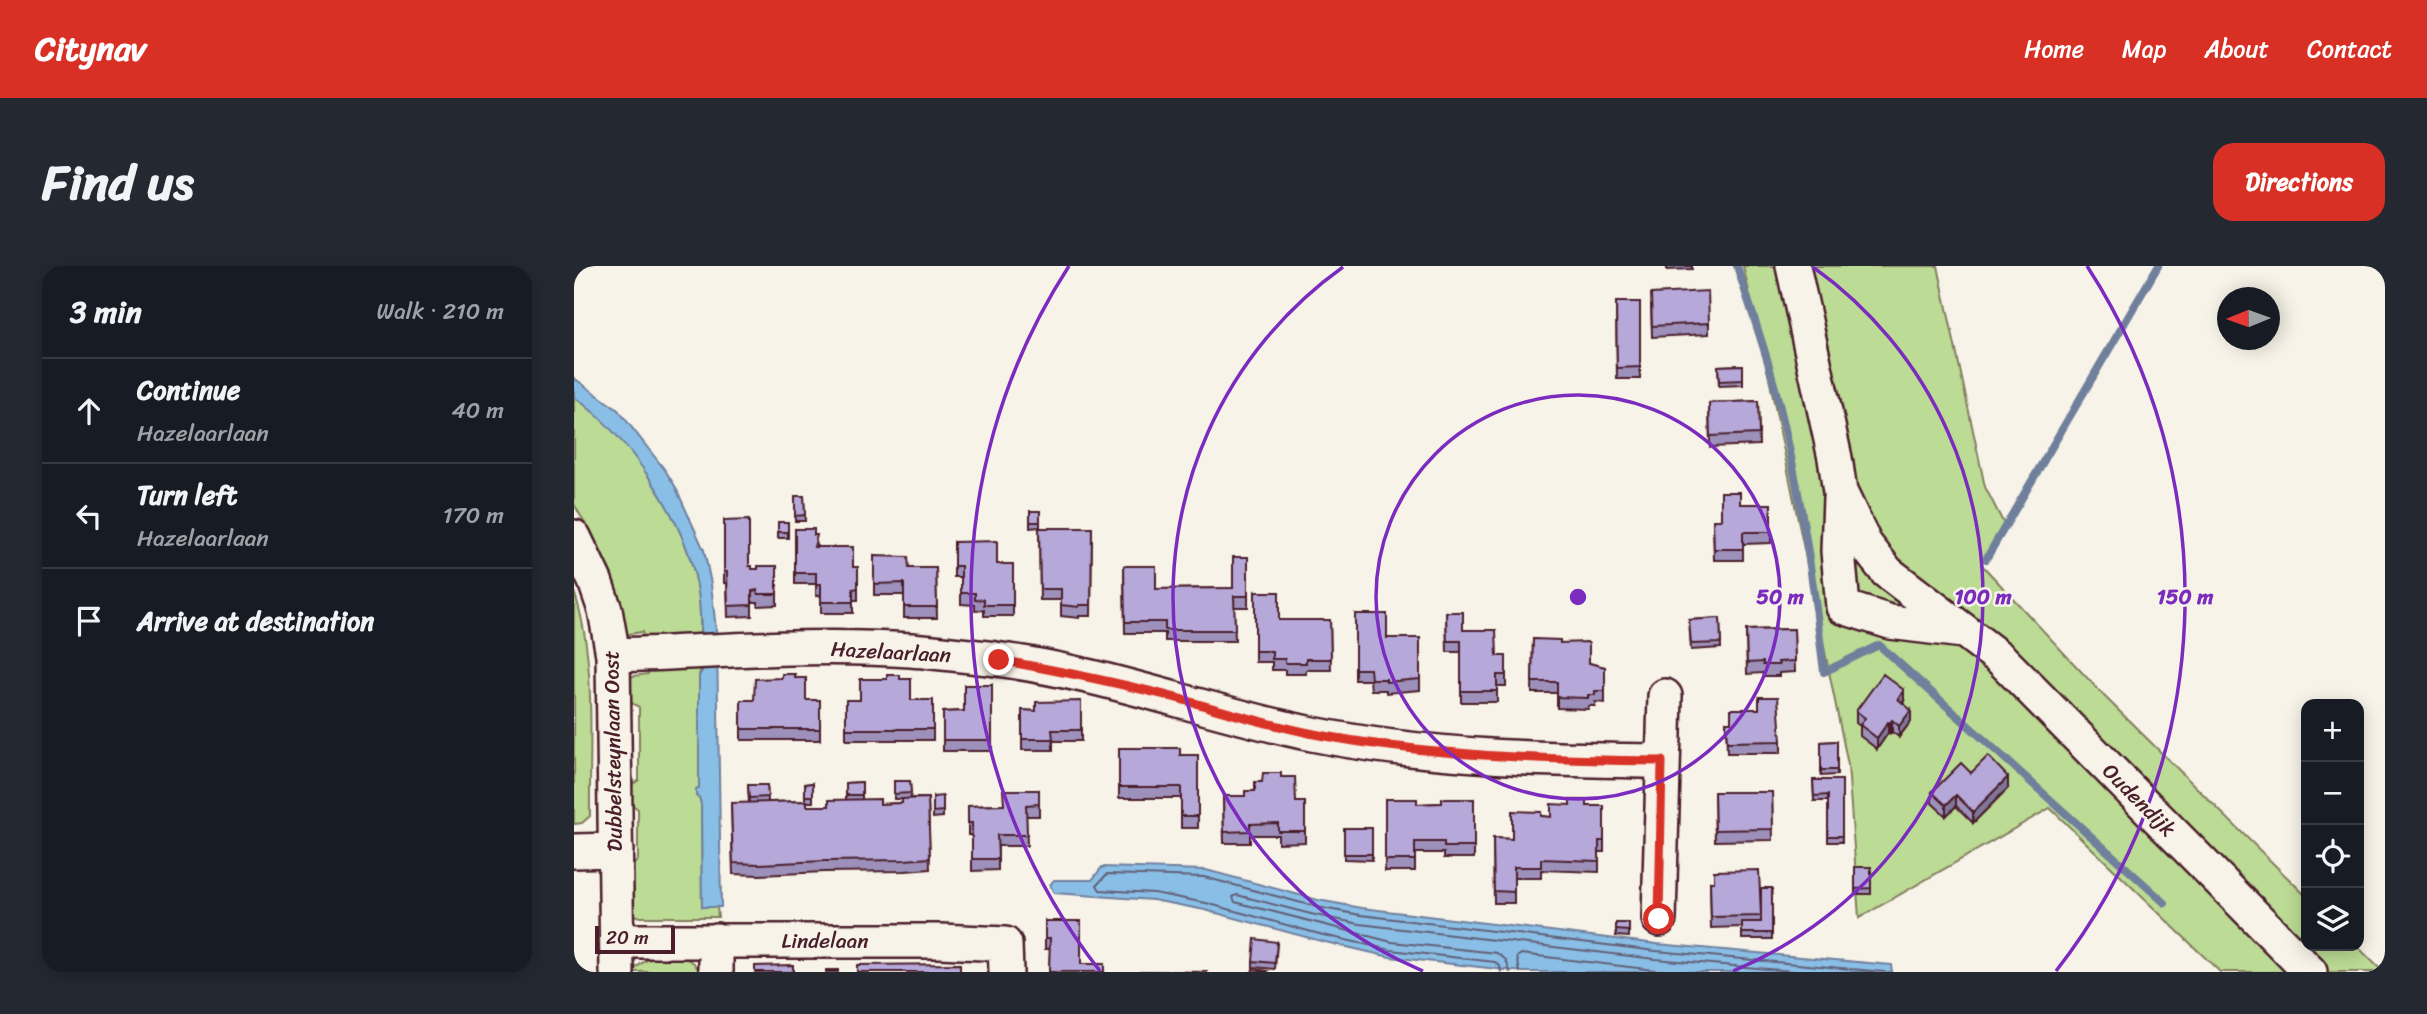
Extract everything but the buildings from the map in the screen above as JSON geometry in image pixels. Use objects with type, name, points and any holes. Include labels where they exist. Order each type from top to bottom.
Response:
[{"type":"street","name":"Oudendijk","points":[[1793,266],[1840,492],[1838,551],[1843,607],[1890,622],[1965,631]]},
{"type":"street","name":"Oudendijk","points":[[1840,492],[1865,544],[1887,572],[2001,659],[2310,972]]},
{"type":"street","name":"Dubbelsteynlaan Oost","points":[[574,537],[595,581],[605,610],[613,655],[617,956]]},
{"type":"street","name":"Hazelaarlaan","points":[[613,655],[777,648],[911,650],[974,657],[1080,675],[1166,695],[1248,719],[1314,734],[1388,746],[1514,757],[1662,761]]},
{"type":"street","points":[[1659,919],[1665,696]]},
{"type":"street","points":[[574,851],[616,850]]},
{"type":"street","name":"Lindelaan","points":[[617,956],[716,956],[940,941],[1005,944],[1006,972]]},
{"type":"green space","points":[[1743,266],[1793,266],[1840,514],[1979,659],[2293,972],[2220,972],[2050,808],[1859,918],[1848,765],[1767,368]]},
{"type":"green space","points":[[1806,266],[1938,266],[1985,487],[2004,524],[1981,564],[2105,697],[2301,891],[2301,949],[1903,571],[1879,536],[1856,487]]},
{"type":"green space","points":[[574,397],[595,413],[634,455],[667,505],[690,558],[697,584],[700,638],[645,643],[642,632],[623,635],[601,552],[574,504]]},
{"type":"green space","points":[[574,591],[586,645],[591,732],[590,816],[582,823],[574,824]]},
{"type":"green space","points":[[702,663],[699,676],[699,788],[696,789],[696,796],[701,804],[702,907],[717,907],[718,917],[640,917],[628,913],[630,868],[638,860],[638,809],[630,803],[628,787],[639,780],[639,707],[628,701],[627,677],[648,674],[647,666]]},
{"type":"green space","points":[[2303,951],[2362,951],[2383,972],[2325,972]]},
{"type":"green space","points":[[684,956],[694,963],[700,972],[633,972],[650,959]]},
{"type":"water","points":[[574,378],[618,410],[665,470],[704,550],[717,639],[721,907],[702,907],[701,804],[696,796],[696,789],[699,788],[701,628],[699,596],[691,561],[667,507],[633,455],[594,413],[574,397]]},
{"type":"water","points":[[1102,867],[1206,870],[1318,900],[1362,908],[1657,944],[1891,965],[1892,972],[1524,972],[1390,957],[1205,910],[1153,900],[1054,893],[1050,885],[1054,880],[1092,880]]},
{"type":"waterway","points":[[1737,266],[1771,373],[1789,447],[1809,559],[1824,672],[1879,645],[2165,903]]},
{"type":"waterway","points":[[1986,559],[2158,266]]},
{"type":"route","points":[[999,660],[1166,695],[1248,719],[1314,734],[1388,746],[1514,757],[1662,761],[1659,919]]}]
